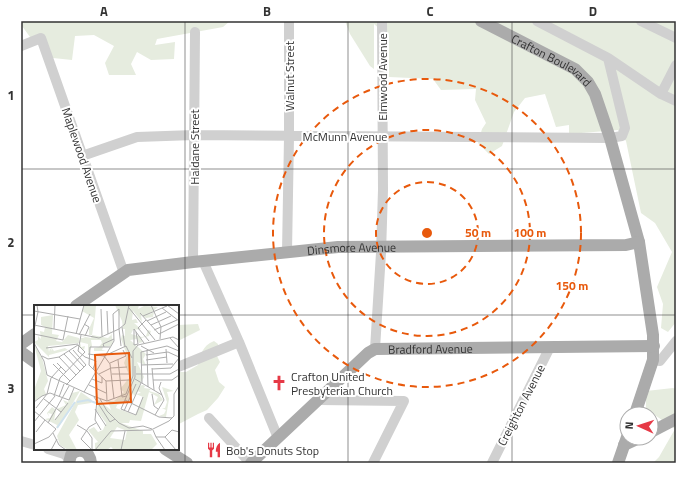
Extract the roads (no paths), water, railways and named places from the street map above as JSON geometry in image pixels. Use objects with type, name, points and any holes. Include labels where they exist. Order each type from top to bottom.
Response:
[{"type":"main road","name":"Crafton Boulevard","points":[[482,21],[575,69],[588,82],[595,94],[610,138],[639,242],[654,346],[653,360],[638,406]]},
{"type":"main road","name":"Dinsmore Avenue","points":[[77,305],[124,273],[133,269],[198,261],[338,247],[626,246],[639,242]]},
{"type":"main road","points":[[21,344],[34,335]]},
{"type":"main road","name":"Bradford Avenue","points":[[250,463],[368,353],[375,349],[654,346]]},
{"type":"main road","points":[[21,352],[34,361]]},
{"type":"main road","points":[[659,428],[676,419]]},
{"type":"main road","points":[[618,463],[624,446]]},
{"type":"main road","points":[[73,455],[81,450],[90,457],[90,463]]},
{"type":"main road","points":[[167,450],[187,463]]},
{"type":"street","name":"Walnut Street","points":[[287,252],[289,21]]},
{"type":"street","name":"Elmwood Avenue","points":[[375,349],[382,247],[382,21]]},
{"type":"street","points":[[537,21],[608,58],[661,94],[676,101]]},
{"type":"street","points":[[641,21],[676,38]]},
{"type":"street","name":"Haldane Street","points":[[195,32],[194,135],[198,261],[239,342],[278,438]]},
{"type":"street","name":"Maplewood Avenue","points":[[21,46],[41,38],[124,273]]},
{"type":"street","points":[[608,58],[625,128],[622,136],[610,138]]},
{"type":"street","points":[[661,94],[676,65]]},
{"type":"street","name":"McMunn Avenue","points":[[82,156],[137,137],[194,135],[610,138]]},
{"type":"street","points":[[653,360],[660,361],[676,341]]},
{"type":"street","points":[[179,367],[239,342]]},
{"type":"street","name":"Creighton Avenue","points":[[492,463],[550,347]]},
{"type":"street","points":[[319,400],[404,401],[373,463]]},
{"type":"street","points":[[209,418],[250,463]]},
{"type":"street","points":[[21,441],[34,445]]},
{"type":"street","points":[[51,450],[73,455]]},
{"type":"place","name":"Crafton United Presbyterian Church","points":[[279,383]]},
{"type":"place","name":"Bob's Donuts Stop","points":[[214,450]]}]
